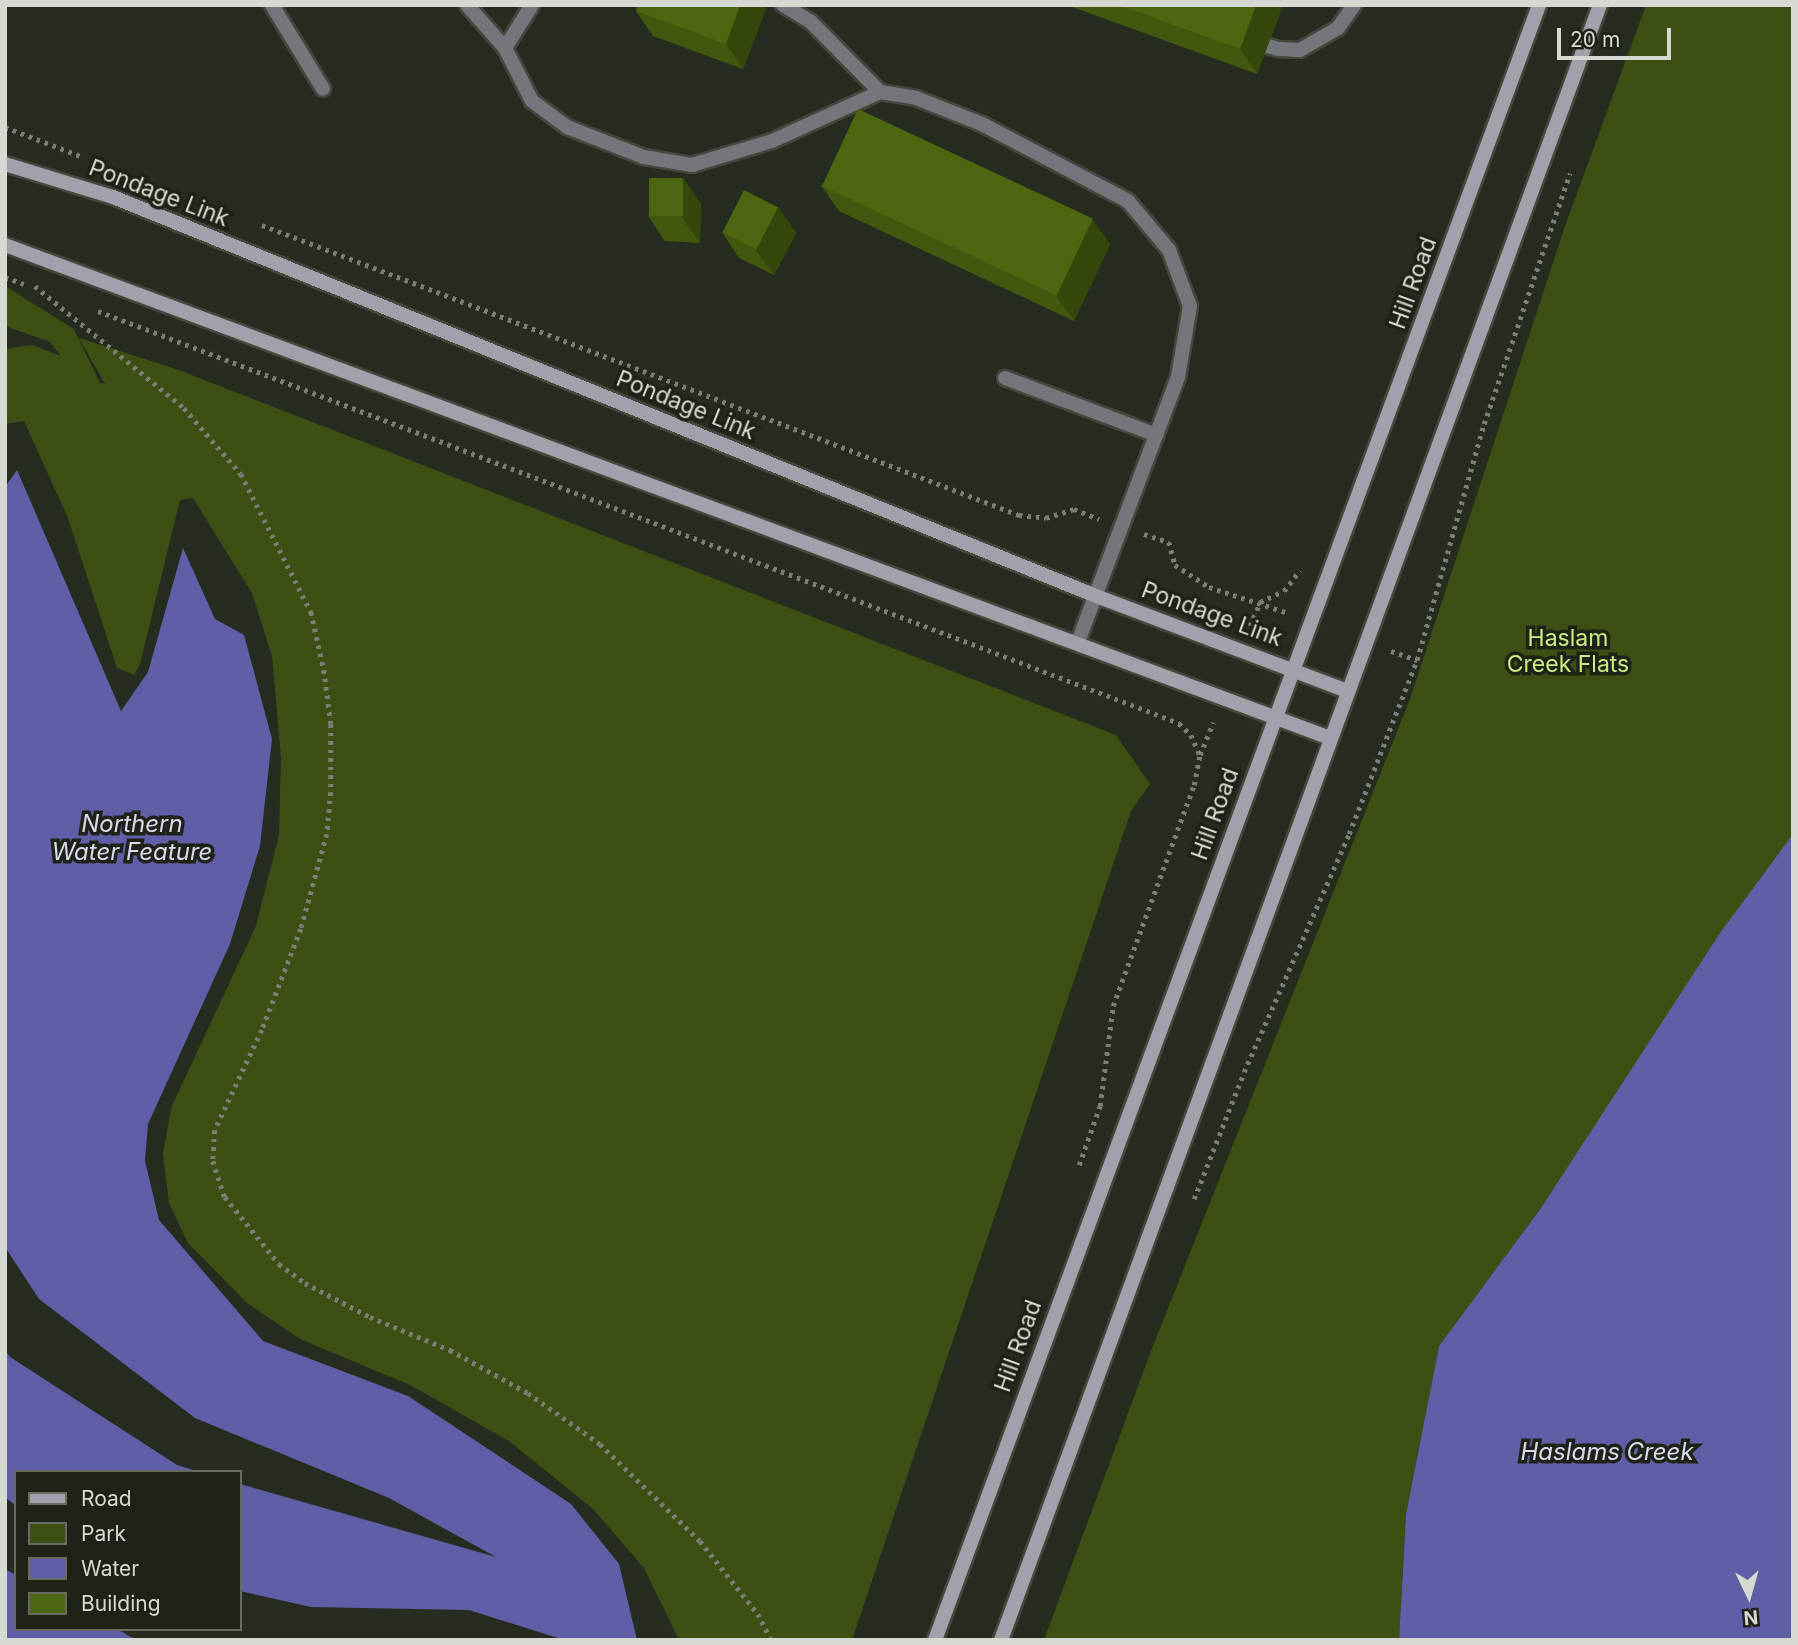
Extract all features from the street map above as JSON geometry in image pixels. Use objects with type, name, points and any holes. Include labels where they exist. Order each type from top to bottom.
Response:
[{"type":"main road","name":"Hill Road","points":[[935,1640],[1273,718],[1539,5]]},
{"type":"main road","points":[[1001,1640],[1600,5]]},
{"type":"main road","name":"Pondage Link","points":[[5,163],[113,197],[1097,596],[1348,691]]},
{"type":"main road","points":[[5,245],[1079,642],[1330,738]]},
{"type":"lane","points":[[272,5],[324,89]]},
{"type":"lane","points":[[467,5],[505,48],[532,101],[567,127],[644,157],[692,165],[772,141],[880,92],[916,98],[982,124],[1128,201],[1169,250],[1190,306],[1178,377],[1079,642]]},
{"type":"lane","points":[[505,48],[532,5]]},
{"type":"lane","points":[[783,5],[810,21],[880,92]]},
{"type":"lane","points":[[1240,37],[1279,49],[1300,51],[1338,28],[1354,5]]},
{"type":"lane","points":[[1005,378],[1157,435]]},
{"type":"path","points":[[5,127],[97,162]]},
{"type":"path","points":[[1194,1200],[1244,1072],[1349,834],[1417,660],[1484,424],[1574,160]]},
{"type":"path","points":[[253,222],[1019,515],[1046,518],[1074,509],[1168,542],[1175,565],[1209,587],[1259,602]]},
{"type":"path","points":[[5,277],[61,297]]},
{"type":"path","points":[[35,287],[184,408],[241,474],[311,612],[324,670],[331,724],[331,792],[327,834],[296,941],[262,1030],[215,1130],[213,1161],[225,1197],[279,1264],[305,1283],[370,1317],[450,1350],[528,1393],[600,1444],[700,1541],[758,1614],[771,1640]]},
{"type":"path","points":[[87,307],[1179,723],[1191,736],[1200,755],[1199,766],[1114,1006],[1100,1106],[1077,1171]]},
{"type":"green space","name":"Haslam Creek Flats","points":[[1646,5],[1793,5],[1793,834],[1541,1208],[1439,1346],[1406,1514],[1399,1640],[1044,1640],[1151,1351],[1410,699],[1565,226]]},
{"type":"green space","points":[[5,286],[74,329],[100,383],[105,384],[79,338],[176,369],[1116,735],[1150,784],[1131,811],[852,1640],[679,1640],[644,1568],[593,1509],[509,1441],[410,1385],[300,1339],[247,1303],[188,1243],[169,1203],[163,1154],[171,1108],[256,926],[279,835],[281,758],[272,656],[252,593],[193,498],[180,500],[140,664],[134,675],[117,668],[68,518],[24,421],[5,424],[5,349],[32,345],[61,356],[50,342],[5,326]]},
{"type":"water","name":"Northern Water Feature","points":[[17,470],[121,711],[148,672],[183,548],[215,619],[244,635],[272,739],[260,846],[230,944],[148,1124],[145,1161],[159,1220],[263,1341],[408,1396],[571,1504],[619,1564],[637,1640],[564,1640],[469,1610],[311,1607],[242,1591],[242,1485],[496,1557],[389,1498],[195,1418],[39,1299],[5,1247],[5,487]]},
{"type":"water","name":"Haslams Creek","points":[[1793,834],[1793,1640],[1399,1640],[1406,1514],[1439,1346],[1541,1208],[1720,933]]},
{"type":"water","points":[[5,1350],[10,1357],[177,1465],[193,1470],[14,1470],[14,1504],[5,1497]]},
{"type":"water","points":[[5,1569],[14,1574],[14,1631],[120,1631],[136,1640],[5,1640]]},
{"type":"building","points":[[638,5],[740,5],[726,44],[636,11]]},
{"type":"building","points":[[1119,5],[1256,5],[1240,49]]},
{"type":"building","points":[[858,109],[1093,218],[1057,295],[822,186]]},
{"type":"building","points":[[649,178],[683,178],[683,216],[649,216]]},
{"type":"building","points":[[744,190],[778,207],[757,249],[723,232]]}]
